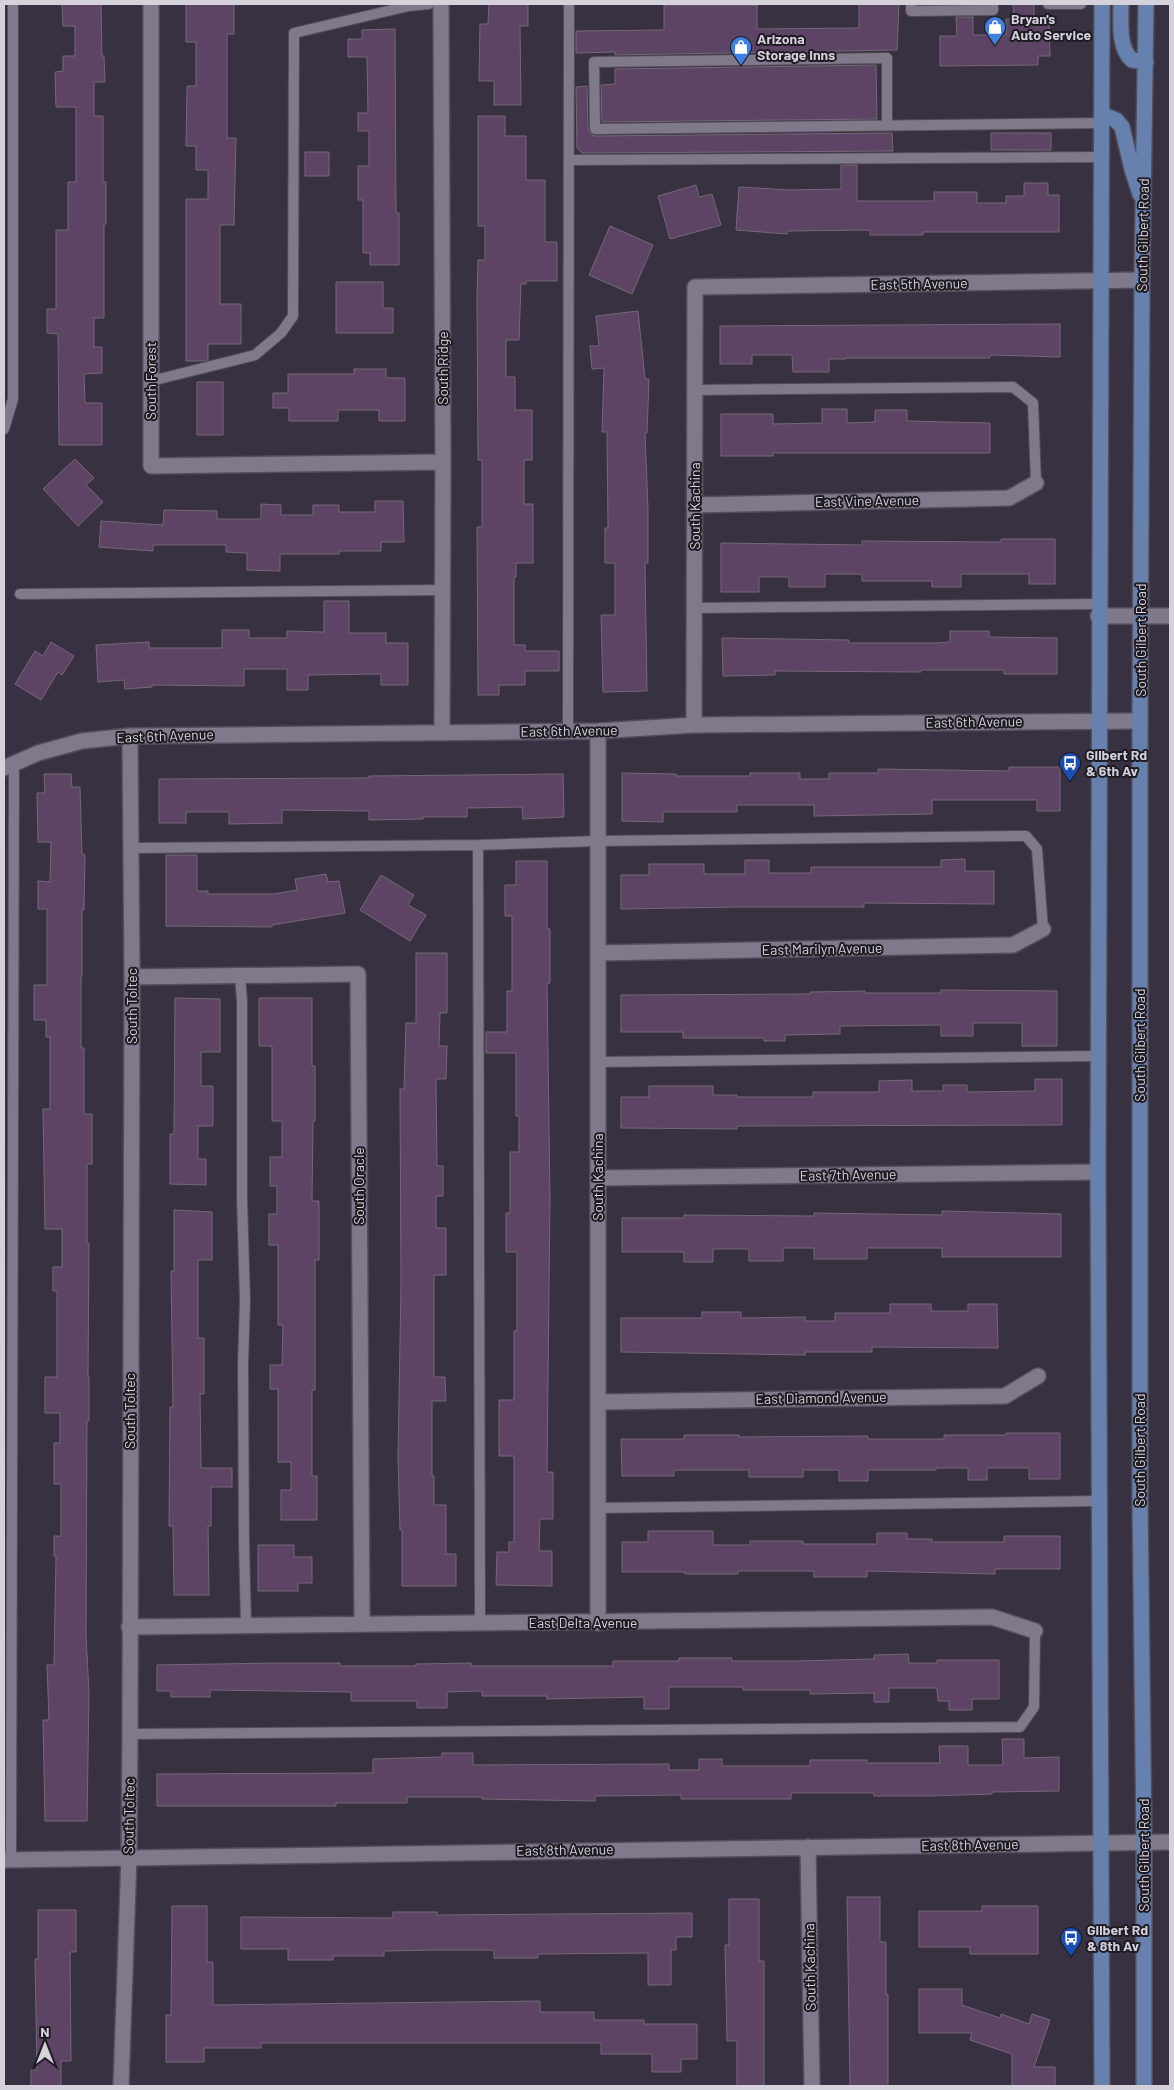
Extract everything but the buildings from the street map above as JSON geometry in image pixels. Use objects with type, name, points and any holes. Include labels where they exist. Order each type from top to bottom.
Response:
[{"type":"main road","points":[[1102,4],[1103,119],[1098,610],[1098,1172],[1102,2086]]},
{"type":"main road","points":[[1121,4],[1122,38],[1125,51],[1132,60],[1146,62]]},
{"type":"main road","name":"South Gilbert Road","points":[[1144,2086],[1144,1842],[1140,1498],[1140,721],[1142,280],[1146,4]]},
{"type":"main road","points":[[1103,119],[1116,120],[1122,127],[1132,169],[1144,205]]},
{"type":"street","name":"South Forest","points":[[151,4],[151,466],[444,462]]},
{"type":"street","name":"South Ridge","points":[[441,4],[444,462],[442,733]]},
{"type":"street","name":"East 5th Avenue","points":[[696,287],[1142,280]]},
{"type":"street","name":"South Kachina","points":[[694,725],[696,287]]},
{"type":"street","name":"East Vine Avenue","points":[[694,505],[1009,498],[1036,483]]},
{"type":"street","points":[[1098,610],[1141,616],[1170,616]]},
{"type":"street","name":"East 6th Avenue","points":[[9,766],[38,754],[82,741],[130,736],[568,732],[694,725],[1140,721]]},
{"type":"street","name":"South Kachina","points":[[598,731],[598,1623]]},
{"type":"street","name":"South Toltec","points":[[121,2086],[129,1856],[130,1734],[132,977],[130,736]]},
{"type":"street","name":"East Marilyn Avenue","points":[[598,954],[1013,945],[1042,929]]},
{"type":"street","name":"South Oracle","points":[[132,977],[358,974],[362,1624]]},
{"type":"street","name":"East 7th Avenue","points":[[598,1178],[1098,1172]]},
{"type":"street","name":"East Diamond Avenue","points":[[599,1402],[1005,1396],[1038,1376]]},
{"type":"street","name":"East Delta Avenue","points":[[129,1627],[992,1618],[1035,1631]]},
{"type":"street","name":"East 8th Avenue","points":[[7,1859],[1170,1842]]},
{"type":"street","name":"South Kachina","points":[[808,1847],[812,2086]]},
{"type":"lane","points":[[4,429],[13,399],[13,4]]},
{"type":"lane","points":[[151,380],[255,355],[282,333],[293,316],[294,33],[409,6],[428,4]]},
{"type":"lane","points":[[568,732],[569,4]]},
{"type":"lane","points":[[911,4],[911,11],[948,7],[993,10],[993,4]]},
{"type":"lane","points":[[1048,4],[1081,4]]},
{"type":"lane","points":[[887,126],[886,58],[594,62],[594,130],[887,126],[1103,119]]},
{"type":"lane","points":[[569,160],[1102,157]]},
{"type":"lane","points":[[695,390],[1013,387],[1033,403],[1036,483]]},
{"type":"lane","points":[[20,594],[443,590]]},
{"type":"lane","points":[[696,608],[1098,610]]},
{"type":"lane","points":[[7,1859],[9,766]]},
{"type":"lane","points":[[131,848],[478,845],[598,841],[1026,836],[1037,849],[1042,929]]},
{"type":"lane","points":[[478,845],[480,1623]]},
{"type":"lane","points":[[240,976],[242,1001],[242,1199],[245,1300],[243,1364],[246,1625]]},
{"type":"lane","points":[[598,1062],[1098,1056]]},
{"type":"lane","points":[[598,1508],[1099,1501]]},
{"type":"lane","points":[[130,1734],[1020,1727],[1034,1707],[1035,1631]]},
{"type":"place","name":"Bryan's Auto Service","points":[[995,46]]},
{"type":"place","name":"Arizona Storage Inns","points":[[741,66]]},
{"type":"place","name":"Gilbert Rd & 6th Av","points":[[1070,782]]},
{"type":"place","name":"Gilbert Rd & 8th Av","points":[[1071,1957]]}]
